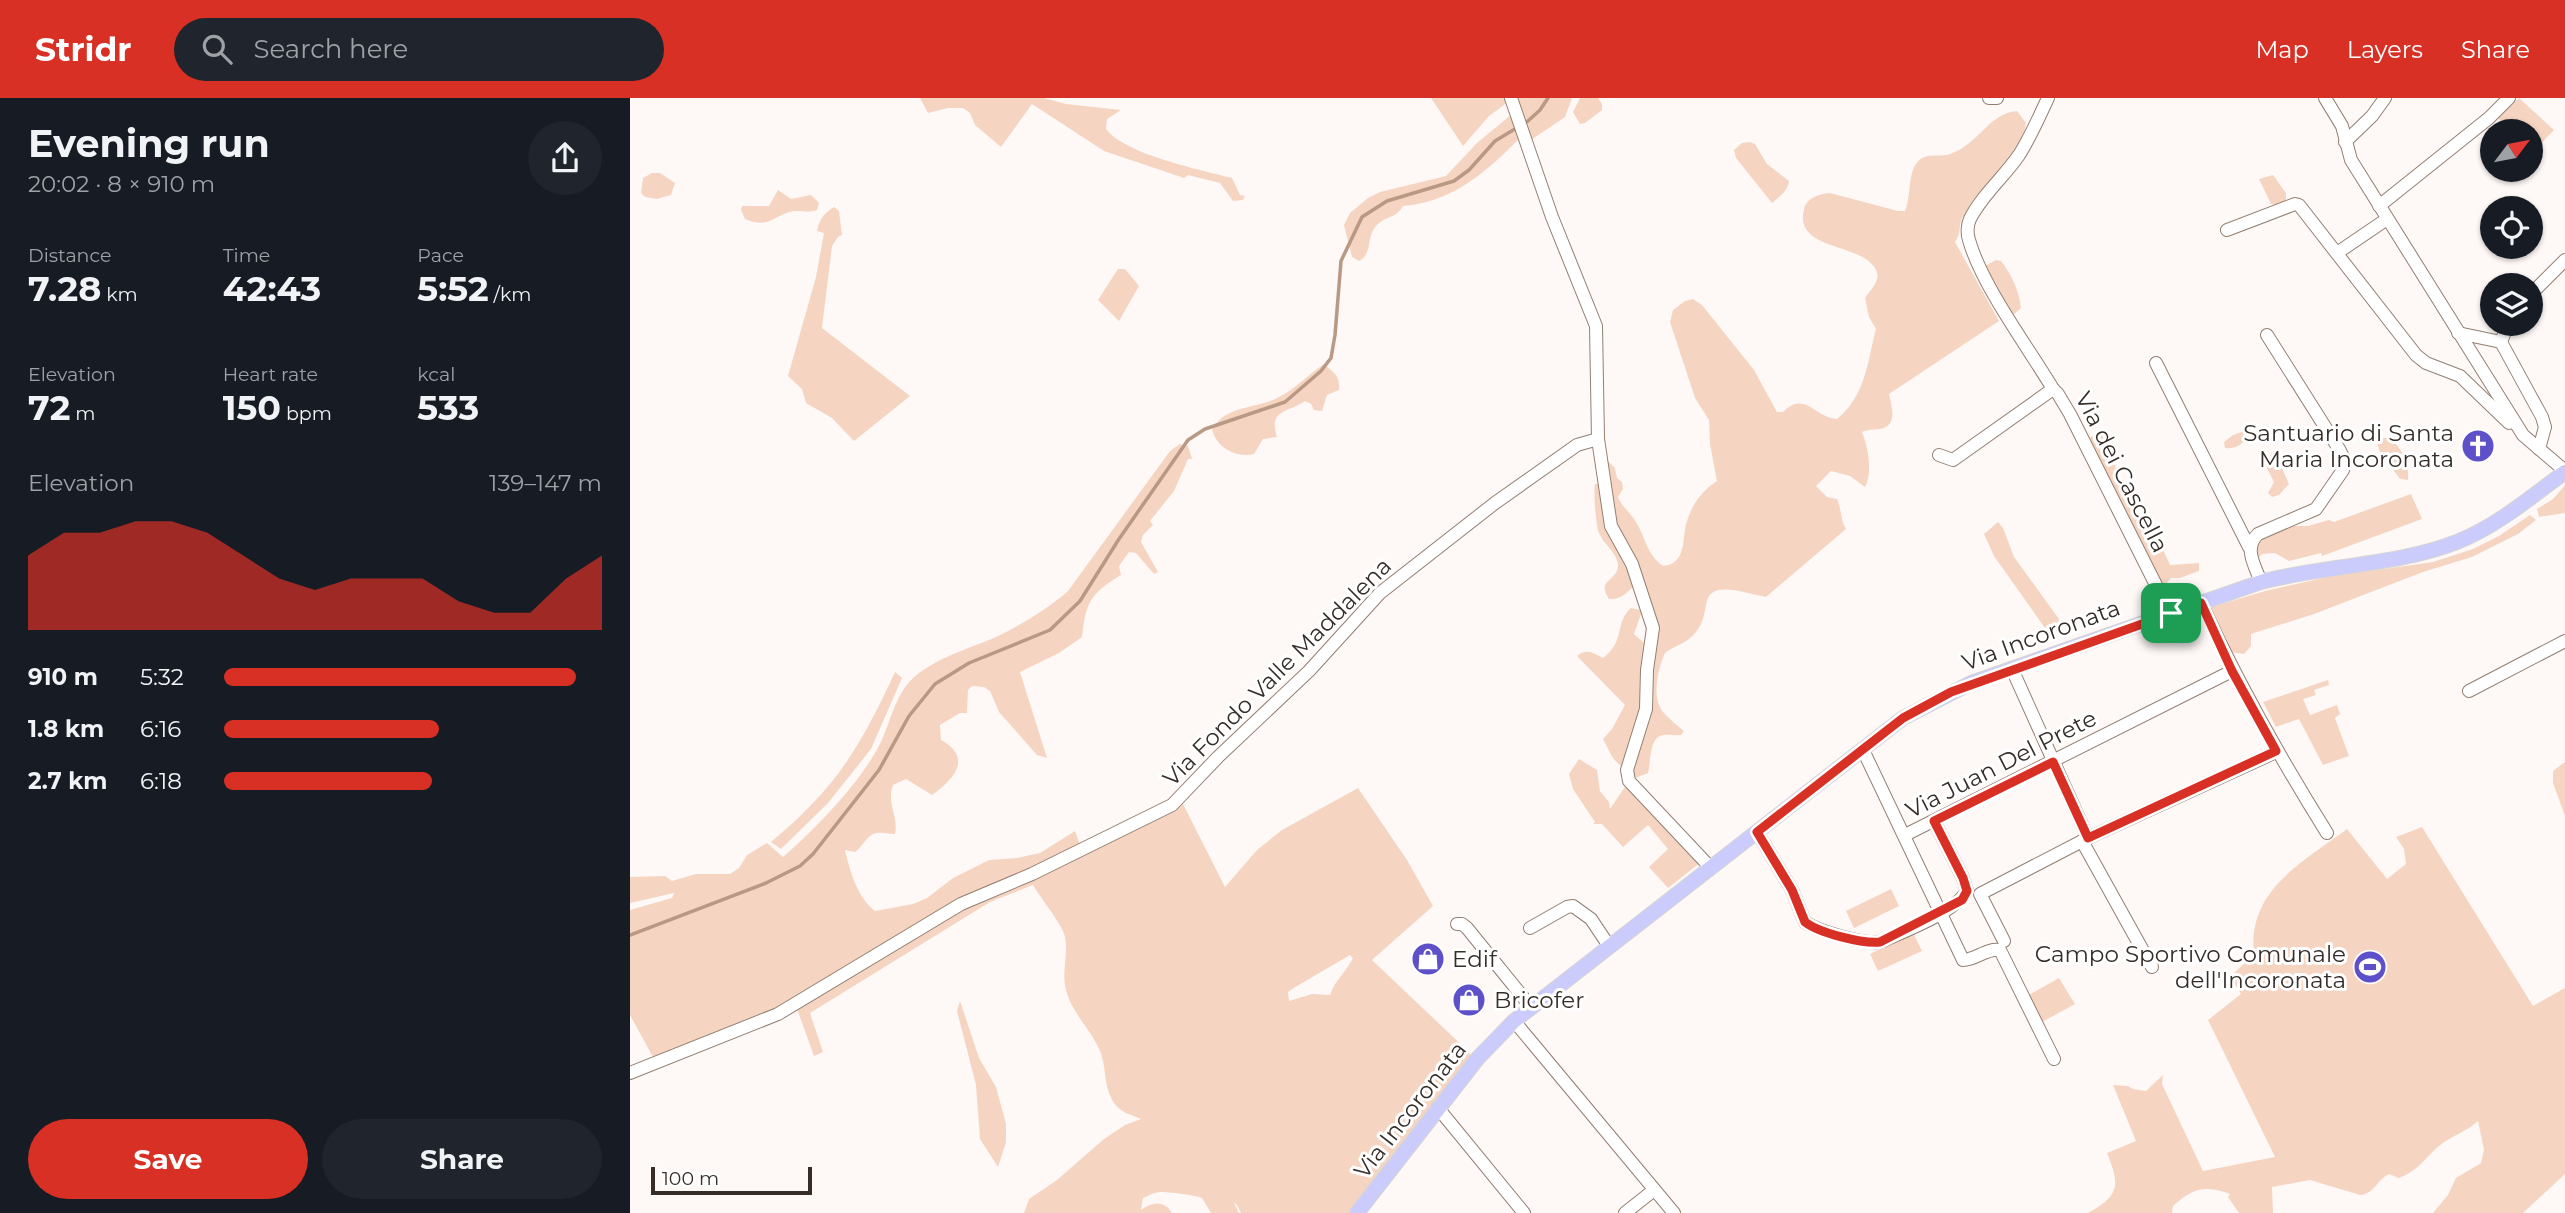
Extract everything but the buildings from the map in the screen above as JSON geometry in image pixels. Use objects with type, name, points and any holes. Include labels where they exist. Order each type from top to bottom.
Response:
[{"type":"main road","name":"Via Incoronata","points":[[1357,1213],[1478,1058],[1514,1021],[1903,718],[1951,692],[2012,668],[2261,582],[2287,575],[2398,557],[2456,542],[2499,520],[2565,471]]},
{"type":"street","points":[[1511,98],[1552,218],[1596,326],[1598,439],[1611,526],[1632,564],[1653,628],[1647,670],[1646,709],[1626,770],[1629,781],[1710,867]]},
{"type":"street","points":[[1989,98],[1997,98]]},
{"type":"street","name":"Via dei Cascella","points":[[2048,98],[2020,154],[1970,220],[1968,238],[1995,295],[2070,414],[2171,613]]},
{"type":"street","points":[[2326,98],[2342,126],[2351,160],[2522,435]]},
{"type":"street","points":[[2345,142],[2372,116],[2385,98]]},
{"type":"street","points":[[2379,206],[2489,118],[2509,98]]},
{"type":"street","points":[[2227,230],[2295,204],[2299,205],[2416,355],[2426,363],[2460,376],[2522,435],[2565,471]]},
{"type":"street","points":[[2337,253],[2387,219]]},
{"type":"street","points":[[2543,282],[2565,260]]},
{"type":"street","points":[[2458,333],[2501,342],[2542,417],[2545,428],[2539,449]]},
{"type":"street","points":[[2249,547],[2258,534],[2316,509],[2343,470],[2345,461],[2267,335]]},
{"type":"street","points":[[2501,342],[2503,336]]},
{"type":"street","points":[[2156,363],[2249,547],[2261,582]]},
{"type":"street","name":"Via dei Cascella","points":[[1939,455],[1953,460],[2053,389]]},
{"type":"street","name":"Via Fondo Valle Maddalena","points":[[630,1073],[778,1014],[961,904],[1032,874],[1172,805],[1218,757],[1309,671],[1380,593],[1495,503],[1577,444],[1598,439]]},
{"type":"street","points":[[2201,603],[2232,671],[2276,751],[2327,833]]},
{"type":"street","points":[[2469,691],[2565,641]]},
{"type":"street","points":[[2012,668],[2085,839],[2152,967]]},
{"type":"street","name":"Via Juan Del Prete","points":[[2054,1059],[2000,950],[1994,949],[1963,960],[1905,835],[2232,671]]},
{"type":"street","points":[[1863,750],[1905,835]]},
{"type":"street","points":[[2004,941],[1980,894],[2085,839],[2276,751]]},
{"type":"street","points":[[1757,832],[1792,890],[1800,913],[1809,925],[1869,943],[1880,942],[1940,913],[1962,900],[1967,891],[1934,821]]},
{"type":"street","points":[[1530,928],[1573,906],[1591,919],[1609,946]]},
{"type":"street","points":[[1457,924],[1467,928],[1531,1007]]},
{"type":"street","points":[[1514,1021],[1674,1213]]},
{"type":"street","points":[[1438,1108],[1524,1213]]},
{"type":"street","points":[[1625,1213],[1654,1190]]},
{"type":"shaded area","points":[[920,98],[1044,98],[1066,104],[1121,110],[1107,119],[1106,129],[1115,138],[1164,160],[1232,178],[1240,195],[1245,196],[1243,200],[1233,201],[1220,183],[1188,175],[1184,178],[1104,151],[1032,104],[1001,147],[975,125],[970,113],[963,108],[948,108],[928,113]]},
{"type":"shaded area","points":[[1431,98],[1507,98],[1508,102],[1489,116],[1463,146]]},
{"type":"shaded area","points":[[1518,98],[1572,98],[1565,117],[1531,140]]},
{"type":"shaded area","points":[[1580,98],[1598,98],[1602,110],[1580,124],[1573,112]]},
{"type":"shaded area","points":[[2519,98],[2542,119],[2499,119]]},
{"type":"shaded area","points":[[2017,111],[2026,123],[2018,147],[1991,187],[1962,218],[1955,242],[1999,321],[1889,394],[1892,420],[1886,427],[1862,432],[1869,460],[1865,487],[1850,476],[1831,471],[1816,486],[1827,497],[1837,499],[1846,529],[1766,597],[1732,590],[1710,594],[1699,628],[1689,639],[1665,653],[1658,675],[1659,706],[1665,715],[1684,731],[1681,735],[1658,737],[1651,751],[1648,773],[1633,779],[1629,774],[1655,631],[1612,526],[1606,459],[1615,468],[1617,478],[1622,482],[1623,489],[1618,497],[1638,525],[1649,550],[1663,566],[1671,564],[1680,555],[1685,528],[1695,503],[1717,481],[1710,444],[1709,420],[1695,398],[1670,322],[1673,310],[1685,301],[1693,299],[1702,305],[1754,370],[1777,412],[1804,404],[1829,418],[1837,419],[1854,400],[1867,366],[1876,329],[1869,317],[1865,298],[1875,285],[1877,274],[1869,261],[1819,240],[1809,233],[1803,223],[1806,205],[1814,197],[1830,193],[1905,211],[1912,174],[1920,160],[1960,150],[1999,117]]},
{"type":"shaded area","points":[[1512,114],[1520,138],[1494,162],[1453,192],[1403,206],[1398,213],[1376,226],[1363,258],[1359,261],[1352,257],[1344,225],[1350,213],[1380,192],[1446,176],[1477,143]]},
{"type":"shaded area","points":[[2543,120],[2554,130],[2543,141]]},
{"type":"shaded area","points":[[1742,143],[1755,144],[1767,164],[1789,181],[1785,191],[1772,203],[1736,158],[1734,150]]},
{"type":"shaded area","points":[[652,173],[660,173],[675,183],[671,195],[657,199],[645,197],[641,193],[643,178]]},
{"type":"shaded area","points":[[2273,175],[2286,193],[2286,200],[2276,205],[2271,204],[2259,179]]},
{"type":"shaded area","points":[[778,190],[791,199],[811,195],[819,203],[817,210],[789,212],[764,223],[745,219],[742,206],[769,206]]},
{"type":"shaded area","points":[[834,207],[839,211],[842,235],[832,246],[822,328],[910,396],[854,441],[832,418],[806,403],[802,389],[788,376],[816,277],[824,233],[817,231],[818,227],[822,217]]},
{"type":"shaded area","points":[[1996,260],[2001,261],[2019,295],[2021,308],[2012,316],[1985,266]]},
{"type":"shaded area","points":[[1118,269],[1125,269],[1139,286],[1119,321],[1098,300]]},
{"type":"shaded area","points":[[1324,364],[1337,378],[1339,390],[1327,395],[1322,411],[1314,410],[1311,404],[1305,401],[1281,413],[1275,421],[1277,437],[1263,439],[1254,454],[1234,453],[1218,442],[1212,430],[1224,416],[1279,397]]},
{"type":"shaded area","points":[[2245,431],[2248,434],[2242,443],[2236,447],[2225,448],[2224,442]]},
{"type":"shaded area","points":[[2102,435],[2124,487],[2150,534],[2161,545],[2170,565],[2199,563],[2199,571],[2180,578],[2171,578],[2163,587],[2088,438]]},
{"type":"shaded area","points":[[2390,437],[2404,457],[2408,480],[2400,479],[2380,452],[2377,443],[2379,439]]},
{"type":"shaded area","points":[[1180,444],[1188,446],[1192,459],[1188,459],[1174,491],[1150,521],[1153,525],[1143,535],[1141,542],[1158,572],[1154,574],[1136,553],[1129,552],[1119,566],[1121,575],[1102,588],[1091,600],[1085,615],[1082,637],[1059,653],[1020,672],[1047,758],[1037,755],[999,712],[990,691],[984,687],[972,686],[968,690],[967,713],[960,713],[940,725],[941,740],[951,747],[958,761],[953,776],[932,795],[906,779],[893,785],[891,798],[895,834],[874,834],[855,852],[845,850],[859,891],[875,911],[913,904],[927,898],[953,878],[989,860],[1040,853],[1075,831],[1081,848],[1031,871],[780,1008],[654,1059],[630,1015],[630,910],[672,898],[674,893],[630,903],[630,877],[665,876],[672,881],[696,874],[730,874],[739,868],[747,855],[767,843],[783,857],[833,808],[856,781],[880,744],[899,698],[910,681],[939,661],[1024,622],[1068,591],[1170,451]]},
{"type":"shaded area","points":[[2272,453],[2276,455],[2289,484],[2279,495],[2272,497],[2268,493],[2274,482],[2266,466]]},
{"type":"shaded area","points":[[1595,484],[1600,484],[1629,562],[1634,586],[1623,596],[1613,599],[1609,599],[1605,588],[1618,566],[1598,529]]},
{"type":"shaded area","points":[[2565,485],[2565,513],[2539,517],[2537,509],[2553,499]]},
{"type":"shaded area","points":[[2411,494],[2422,519],[2322,556],[2321,553],[2289,561],[2275,553],[2262,554],[2257,559],[2252,543],[2286,526],[2308,526],[2329,520],[2334,522]]},
{"type":"shaded area","points":[[2530,515],[2536,520],[2518,534],[2472,557],[2251,634],[2251,646],[2244,654],[2230,652],[2208,608],[2327,577],[2433,562],[2473,549],[2499,536]]},
{"type":"shaded area","points":[[1998,522],[2014,557],[2059,619],[2056,631],[2047,631],[1994,556],[1984,534]]},
{"type":"shaded area","points":[[1631,608],[1640,610],[1634,634],[1646,645],[1644,707],[1626,768],[1614,760],[1603,739],[1612,729],[1625,705],[1577,656],[1587,652],[1603,658],[1610,652]]},
{"type":"shaded area","points":[[895,672],[902,678],[871,749],[828,803],[781,849],[771,842],[806,810],[837,776],[869,725]]},
{"type":"shaded area","points":[[2328,680],[2329,685],[2314,690],[2316,695],[2303,699],[2310,715],[2337,705],[2340,714],[2335,718],[2349,756],[2323,765],[2299,719],[2276,727],[2263,702]]},
{"type":"shaded area","points":[[1579,759],[1597,770],[1600,791],[1609,802],[1610,809],[1627,784],[1701,862],[1668,888],[1649,867],[1668,849],[1648,825],[1623,847],[1602,824],[1593,824],[1595,822],[1573,789],[1569,774]]},
{"type":"shaded area","points":[[2565,762],[2565,816],[2553,783],[2553,771]]},
{"type":"shaded area","points":[[1358,788],[1407,860],[1433,906],[1372,960],[1469,1052],[1472,1060],[1349,1213],[1241,1213],[1234,1203],[1239,1213],[1211,1213],[1202,1198],[1160,1192],[1143,1198],[1141,1210],[1149,1205],[1162,1204],[1172,1213],[1024,1213],[1029,1199],[1057,1180],[1104,1139],[1125,1125],[1141,1119],[1119,1109],[1111,1097],[1100,1051],[1067,994],[1064,978],[1066,944],[1063,931],[1033,885],[990,902],[810,1013],[823,1052],[814,1056],[797,1009],[932,926],[1181,800],[1225,887],[1257,850],[1282,830]],"holes":[[[1350,955],[1353,958],[1330,995],[1312,994],[1289,1001],[1288,992],[1292,989]]]},
{"type":"shaded area","points":[[2422,827],[2533,1006],[2565,988],[2565,1174],[2523,1213],[2433,1213],[2448,1195],[2456,1178],[2481,1163],[2484,1150],[2478,1121],[2448,1139],[2411,1172],[2399,1178],[2389,1174],[2365,1194],[2360,1195],[2310,1180],[2272,1187],[2273,1213],[2239,1213],[2228,1197],[2230,1194],[2206,1189],[2187,1195],[2173,1206],[2172,1213],[2088,1213],[2112,1195],[2115,1181],[2107,1153],[2136,1141],[2113,1085],[2146,1091],[2163,1075],[2162,1084],[2203,1171],[2275,1157],[2208,1020],[2241,994],[2230,977],[2254,954],[2254,932],[2259,912],[2281,880],[2296,866],[2347,829],[2387,879],[2406,864],[2404,849],[2396,837]]},
{"type":"shaded area","points":[[1891,889],[1899,906],[1854,928],[1846,911]]},
{"type":"shaded area","points":[[1913,933],[1922,951],[1878,971],[1870,954]]},
{"type":"shaded area","points":[[2059,978],[2075,1004],[2042,1022],[2027,996]]},
{"type":"shaded area","points":[[960,1001],[979,1058],[996,1087],[1006,1124],[1006,1142],[998,1167],[980,1139],[976,1085],[957,1011]]},
{"type":"waterway","points":[[630,935],[766,883],[800,866],[813,854],[879,770],[909,716],[935,684],[969,663],[1050,630],[1080,601],[1119,539],[1188,440],[1205,429],[1285,402],[1321,371],[1331,358],[1341,261],[1362,217],[1387,201],[1454,181],[1469,170],[1495,141],[1528,121],[1548,98]]},
{"type":"place","name":"Santuario di Santa Maria Incoronata","points":[[2478,446]]},
{"type":"place","name":"Edif","points":[[1428,959]]},
{"type":"place","name":"Campo Sportivo Comunale dell'Incoronata","points":[[2370,967]]},
{"type":"place","name":"Bricofer","points":[[1469,1000]]},
{"type":"route","points":[[2201,603],[2232,671],[2276,751],[2088,838],[2053,762],[1934,821],[1963,878],[1967,891],[1962,900],[1880,942],[1869,943],[1816,928],[1805,922],[1792,890],[1757,832],[1903,718],[1951,692],[2171,613],[2201,603]]}]
